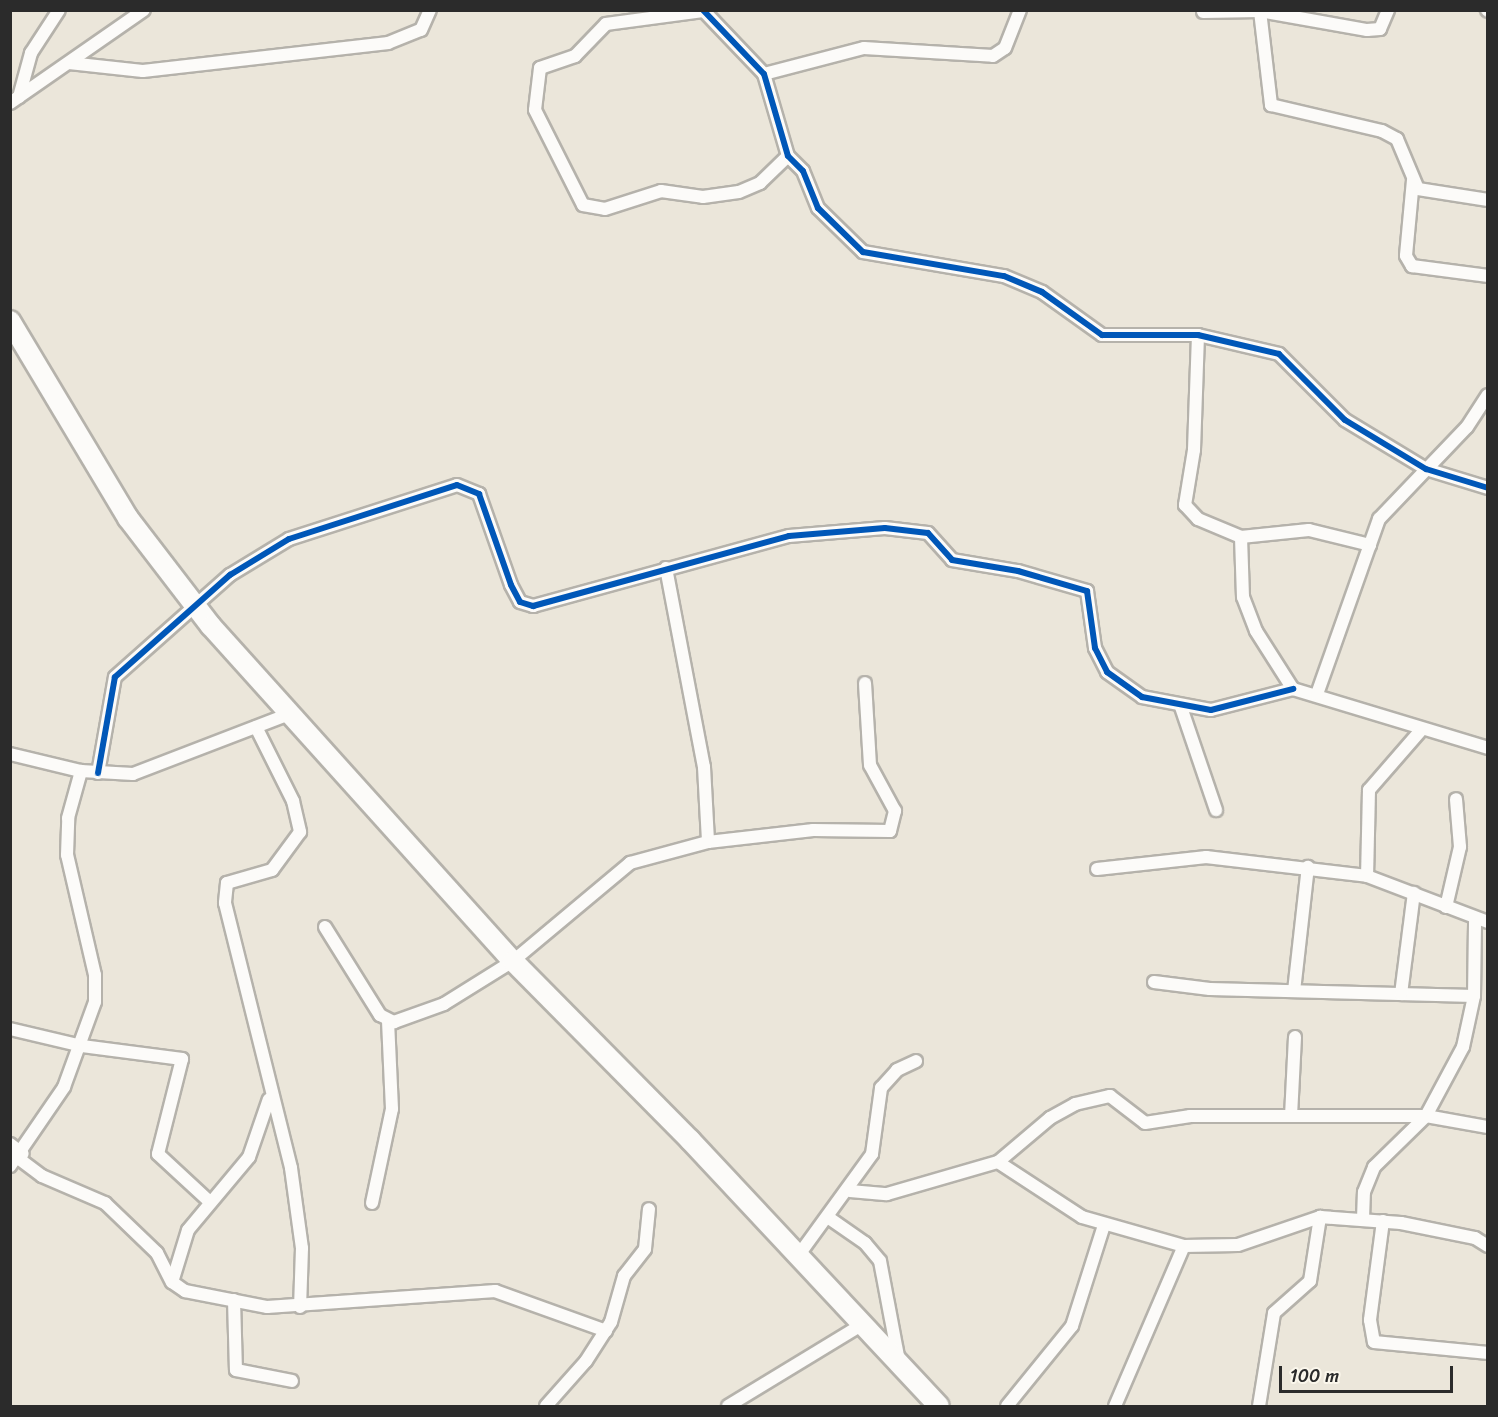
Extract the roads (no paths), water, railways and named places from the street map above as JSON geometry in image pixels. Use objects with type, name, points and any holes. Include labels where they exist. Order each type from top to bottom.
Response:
[{"type":"main road","points":[[10,321],[128,518],[195,606],[289,714],[513,961],[798,1256],[900,1370],[939,1407]]},
{"type":"street","points":[[15,100],[31,53],[59,10]]},
{"type":"street","points":[[15,100],[144,10]]},
{"type":"street","points":[[69,63],[143,71],[388,44],[421,30],[430,10]]},
{"type":"street","points":[[764,74],[864,48],[993,56],[1005,48],[1020,10]]},
{"type":"street","points":[[1260,10],[1271,105],[1397,139],[1413,180],[1406,256],[1412,266],[1488,276]]},
{"type":"street","points":[[1203,12],[1260,10],[1367,30],[1380,29],[1388,10]]},
{"type":"street","points":[[788,156],[760,183],[739,192],[703,197],[661,191],[605,209],[583,205],[535,110],[540,68],[575,56],[606,24],[703,11],[764,74],[788,156],[803,171],[818,208],[863,252],[1004,276],[1042,292],[1102,335],[1198,335],[1279,354],[1345,420],[1426,469],[1488,488]]},
{"type":"street","points":[[1413,180],[1430,194],[1488,200]]},
{"type":"street","points":[[1198,335],[1194,450],[1185,505],[1198,519],[1241,537],[1309,530],[1370,544]]},
{"type":"street","points":[[1317,694],[1379,519],[1467,427],[1488,395]]},
{"type":"street","points":[[98,773],[115,677],[230,575],[290,539],[457,485],[479,494],[520,602],[554,603],[666,568],[789,536],[885,528],[928,533],[952,560],[1018,571],[1087,591],[1095,648],[1107,672],[1122,688],[1181,707],[1211,710],[1293,690],[1317,694],[1488,748]]},
{"type":"street","points":[[1241,537],[1243,597],[1256,631],[1293,690]]},
{"type":"street","points":[[666,568],[704,767],[708,842]]},
{"type":"street","points":[[388,1022],[444,1004],[513,961],[630,863],[708,842],[813,830],[890,831],[895,811],[870,765],[865,683]]},
{"type":"street","points":[[1181,707],[1216,810]]},
{"type":"street","points":[[10,754],[81,771],[98,773],[149,771],[289,714]]},
{"type":"street","points":[[256,728],[300,820],[300,832],[279,863],[261,874],[231,881],[225,889],[269,1099],[291,1168],[302,1248],[300,1307]]},
{"type":"street","points":[[1367,876],[1369,790],[1422,729]]},
{"type":"street","points":[[17,1159],[82,1046],[97,986],[81,933],[66,837],[81,771]]},
{"type":"street","points":[[1446,907],[1460,847],[1456,799]]},
{"type":"street","points":[[1097,869],[1206,857],[1308,867],[1367,876],[1481,921],[1474,996],[1463,1047],[1426,1116],[1374,1167],[1364,1192],[1363,1219]]},
{"type":"street","points":[[1294,991],[1308,867]]},
{"type":"street","points":[[1401,994],[1414,893]]},
{"type":"street","points":[[325,927],[388,1022],[392,1109],[372,1203]]},
{"type":"street","points":[[1154,982],[1294,991],[1474,996]]},
{"type":"street","points":[[10,1029],[82,1046],[182,1059],[158,1155],[209,1201]]},
{"type":"street","points":[[1291,1116],[1295,1037]]},
{"type":"street","points":[[798,1256],[850,1191],[873,1152],[880,1088],[897,1070],[916,1061]]},
{"type":"street","points":[[850,1191],[887,1194],[998,1162],[1050,1118],[1100,1098],[1118,1099],[1144,1123],[1190,1116],[1426,1116],[1488,1127]]},
{"type":"street","points":[[172,1282],[178,1251],[209,1201],[249,1157],[269,1099]]},
{"type":"street","points":[[10,1144],[17,1159],[42,1176],[105,1203],[157,1253],[172,1282],[185,1291],[234,1300],[300,1307],[476,1289],[513,1295],[606,1330]]},
{"type":"street","points":[[998,1162],[1066,1210],[1104,1225],[1184,1246],[1238,1245],[1320,1217],[1383,1221],[1475,1238],[1488,1246]]},
{"type":"street","points":[[546,1407],[606,1330],[624,1276],[645,1249],[649,1209]]},
{"type":"street","points":[[1259,1407],[1261,1364],[1274,1313],[1310,1281],[1320,1217]]},
{"type":"street","points":[[829,1218],[865,1243],[880,1261],[900,1370]]},
{"type":"street","points":[[1383,1221],[1370,1320],[1374,1342],[1488,1353]]},
{"type":"street","points":[[1007,1407],[1072,1326],[1104,1225]]},
{"type":"street","points":[[1115,1407],[1184,1246]]},
{"type":"street","points":[[234,1300],[236,1370],[292,1380]]},
{"type":"street","points":[[728,1407],[861,1326]]},
{"type":"street","points":[[559,1407],[560,1391]]}]
